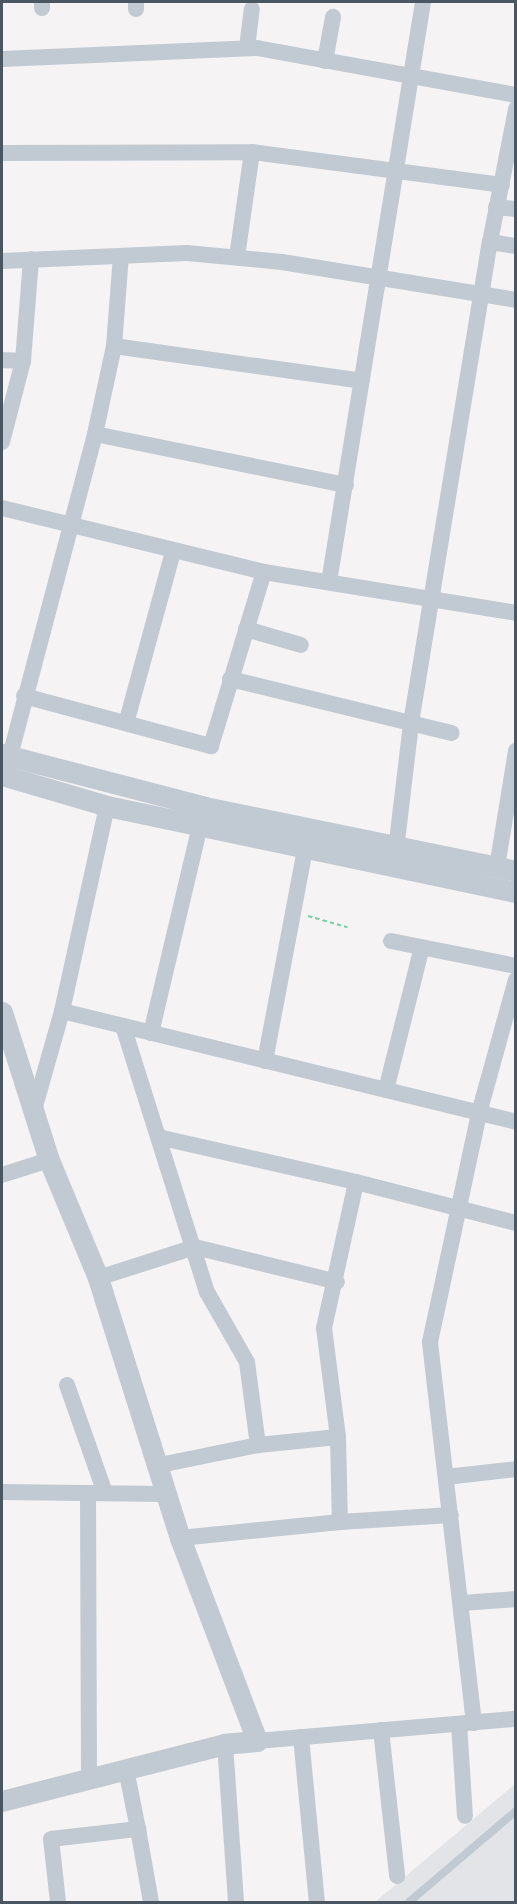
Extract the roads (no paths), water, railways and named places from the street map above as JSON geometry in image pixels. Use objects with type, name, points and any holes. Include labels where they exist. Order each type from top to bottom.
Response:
[{"type":"street","points":[[329,582],[397,170],[409,77],[423,2]]},
{"type":"street","points":[[246,48],[252,9]]},
{"type":"street","points":[[325,61],[333,17]]},
{"type":"street","points":[[2,59],[246,48],[516,95]]},
{"type":"street","points":[[395,857],[411,723],[434,597],[490,242],[496,207],[508,176],[516,110]]},
{"type":"street","points":[[237,257],[252,152]]},
{"type":"street","points":[[2,153],[252,152],[397,170],[508,176]]},
{"type":"street","points":[[496,207],[516,209]]},
{"type":"street","points":[[490,242],[516,246]]},
{"type":"street","points":[[2,261],[187,253],[237,257],[516,300]]},
{"type":"street","points":[[4,762],[95,434],[114,346],[121,256]]},
{"type":"street","points":[[2,442],[23,361],[31,259]]},
{"type":"street","points":[[114,346],[362,381]]},
{"type":"street","points":[[2,360],[23,361]]},
{"type":"street","points":[[95,434],[346,485]]},
{"type":"street","points":[[2,508],[173,552],[264,572],[434,597],[516,612]]},
{"type":"street","points":[[127,720],[173,552]]},
{"type":"street","points":[[24,696],[127,720],[211,746],[264,572]]},
{"type":"street","points":[[246,629],[301,645]]},
{"type":"street","points":[[230,679],[451,733]]},
{"type":"street","points":[[4,762],[107,806],[305,849],[506,869],[516,751]]},
{"type":"street","points":[[4,762],[205,807],[395,857],[516,892]]},
{"type":"street","points":[[34,1110],[62,1011],[107,806]]},
{"type":"street","points":[[151,1033],[200,825]]},
{"type":"street","points":[[265,1061],[305,849]]},
{"type":"street","points":[[391,941],[516,966]]},
{"type":"street","points":[[386,1090],[422,947]]},
{"type":"street","points":[[465,1816],[466,1724],[462,1603],[430,1341],[456,1210],[479,1113],[516,980]]},
{"type":"street","points":[[62,1011],[516,1122]]},
{"type":"street","points":[[2,1012],[49,1160],[98,1278],[164,1494],[257,1741]]},
{"type":"street","points":[[123,1026],[195,1247],[207,1292],[248,1362],[258,1445]]},
{"type":"street","points":[[158,1137],[356,1182],[456,1210],[516,1223]]},
{"type":"street","points":[[2,1175],[49,1160]]},
{"type":"street","points":[[340,1522],[338,1437],[323,1341],[356,1182]]},
{"type":"street","points":[[98,1278],[195,1247],[337,1282]]},
{"type":"street","points":[[67,1385],[96,1493],[89,1779]]},
{"type":"street","points":[[155,1466],[258,1445],[338,1437]]},
{"type":"street","points":[[446,1477],[516,1469]]},
{"type":"street","points":[[2,1492],[164,1494]]},
{"type":"street","points":[[180,1538],[340,1522],[451,1515]]},
{"type":"street","points":[[462,1603],[516,1599]]},
{"type":"street","points":[[2,1801],[225,1744],[516,1719]]},
{"type":"street","points":[[381,1730],[397,1876]]},
{"type":"street","points":[[301,1737],[317,1902]]},
{"type":"street","points":[[225,1744],[236,1902]]},
{"type":"street","points":[[126,1769],[151,1902]]},
{"type":"street","points":[[58,1902],[51,1839],[138,1829]]},
{"type":"lane","points":[[409,1902],[516,1811]]}]
